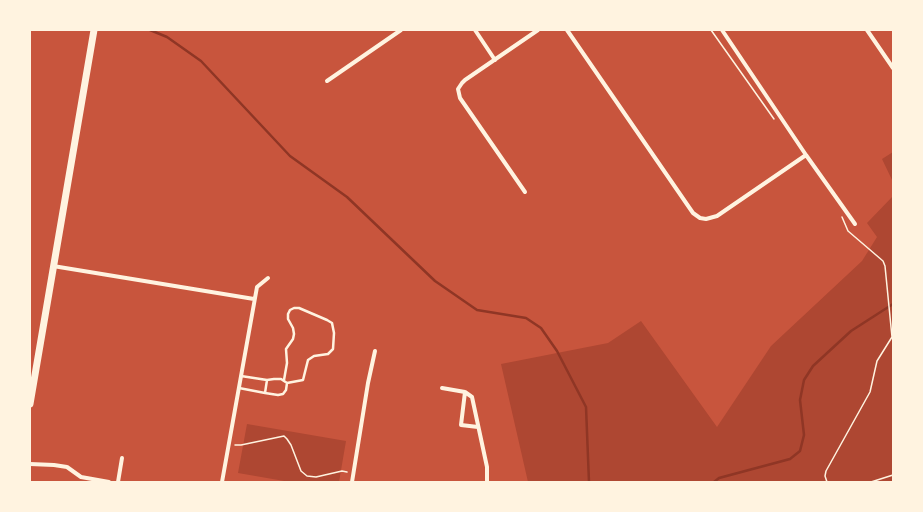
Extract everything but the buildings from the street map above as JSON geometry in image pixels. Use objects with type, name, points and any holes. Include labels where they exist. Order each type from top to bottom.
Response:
[{"type":"main road","points":[[30,404],[94,30]]},
{"type":"street","points":[[327,80],[401,30]]},
{"type":"street","points":[[475,30],[495,60]]},
{"type":"street","points":[[525,192],[460,98],[458,90],[465,80],[538,30]]},
{"type":"street","points":[[567,30],[693,213],[698,217],[703,219],[717,216],[806,155]]},
{"type":"street","points":[[722,30],[806,155],[855,224]]},
{"type":"street","points":[[867,30],[893,68]]},
{"type":"street","points":[[53,266],[254,299]]},
{"type":"street","points":[[222,482],[254,299],[257,287],[268,278]]},
{"type":"street","points":[[352,482],[368,383],[375,351]]},
{"type":"street","points":[[442,388],[465,392],[472,397],[487,467],[487,482]]},
{"type":"street","points":[[465,392],[461,424],[478,427]]},
{"type":"street","points":[[118,482],[122,458]]},
{"type":"street","points":[[30,464],[67,467],[81,477],[109,482]]},
{"type":"lane","points":[[284,380],[287,363],[285,352],[293,339],[294,334],[293,328],[288,319],[290,310],[300,308],[327,320],[332,324],[334,333],[333,349],[328,354],[314,356],[308,360],[303,380],[287,383]]},
{"type":"lane","points":[[241,376],[267,380],[274,378],[284,380],[287,383]]},
{"type":"lane","points":[[265,392],[267,380]]},
{"type":"lane","points":[[239,388],[278,395],[283,394],[286,390],[287,383]]},
{"type":"path","points":[[711,30],[775,121]]},
{"type":"path","points":[[827,482],[825,476],[826,471],[870,392],[878,361],[892,337],[888,290]]},
{"type":"path","points":[[229,444],[241,445],[284,436],[291,444],[302,471],[307,476],[316,477],[342,471],[353,474]]},
{"type":"path","points":[[871,482],[893,475]]},
{"type":"shaded area","points":[[893,152],[893,182],[882,159]]},
{"type":"shaded area","points":[[893,196],[893,482],[528,482],[501,364],[608,343],[641,321],[717,427],[771,346],[862,261],[877,237],[867,223]]},
{"type":"shaded area","points":[[247,424],[346,441],[339,482],[290,482],[238,473]]},
{"type":"waterway","points":[[150,30],[167,37],[201,61],[290,156],[347,197],[435,281],[477,310],[526,318],[541,328],[557,351],[586,407],[589,482]]},
{"type":"waterway","points":[[714,482],[719,478],[790,459],[800,451],[804,435],[800,400],[804,380],[813,366],[851,331],[893,304]]}]
